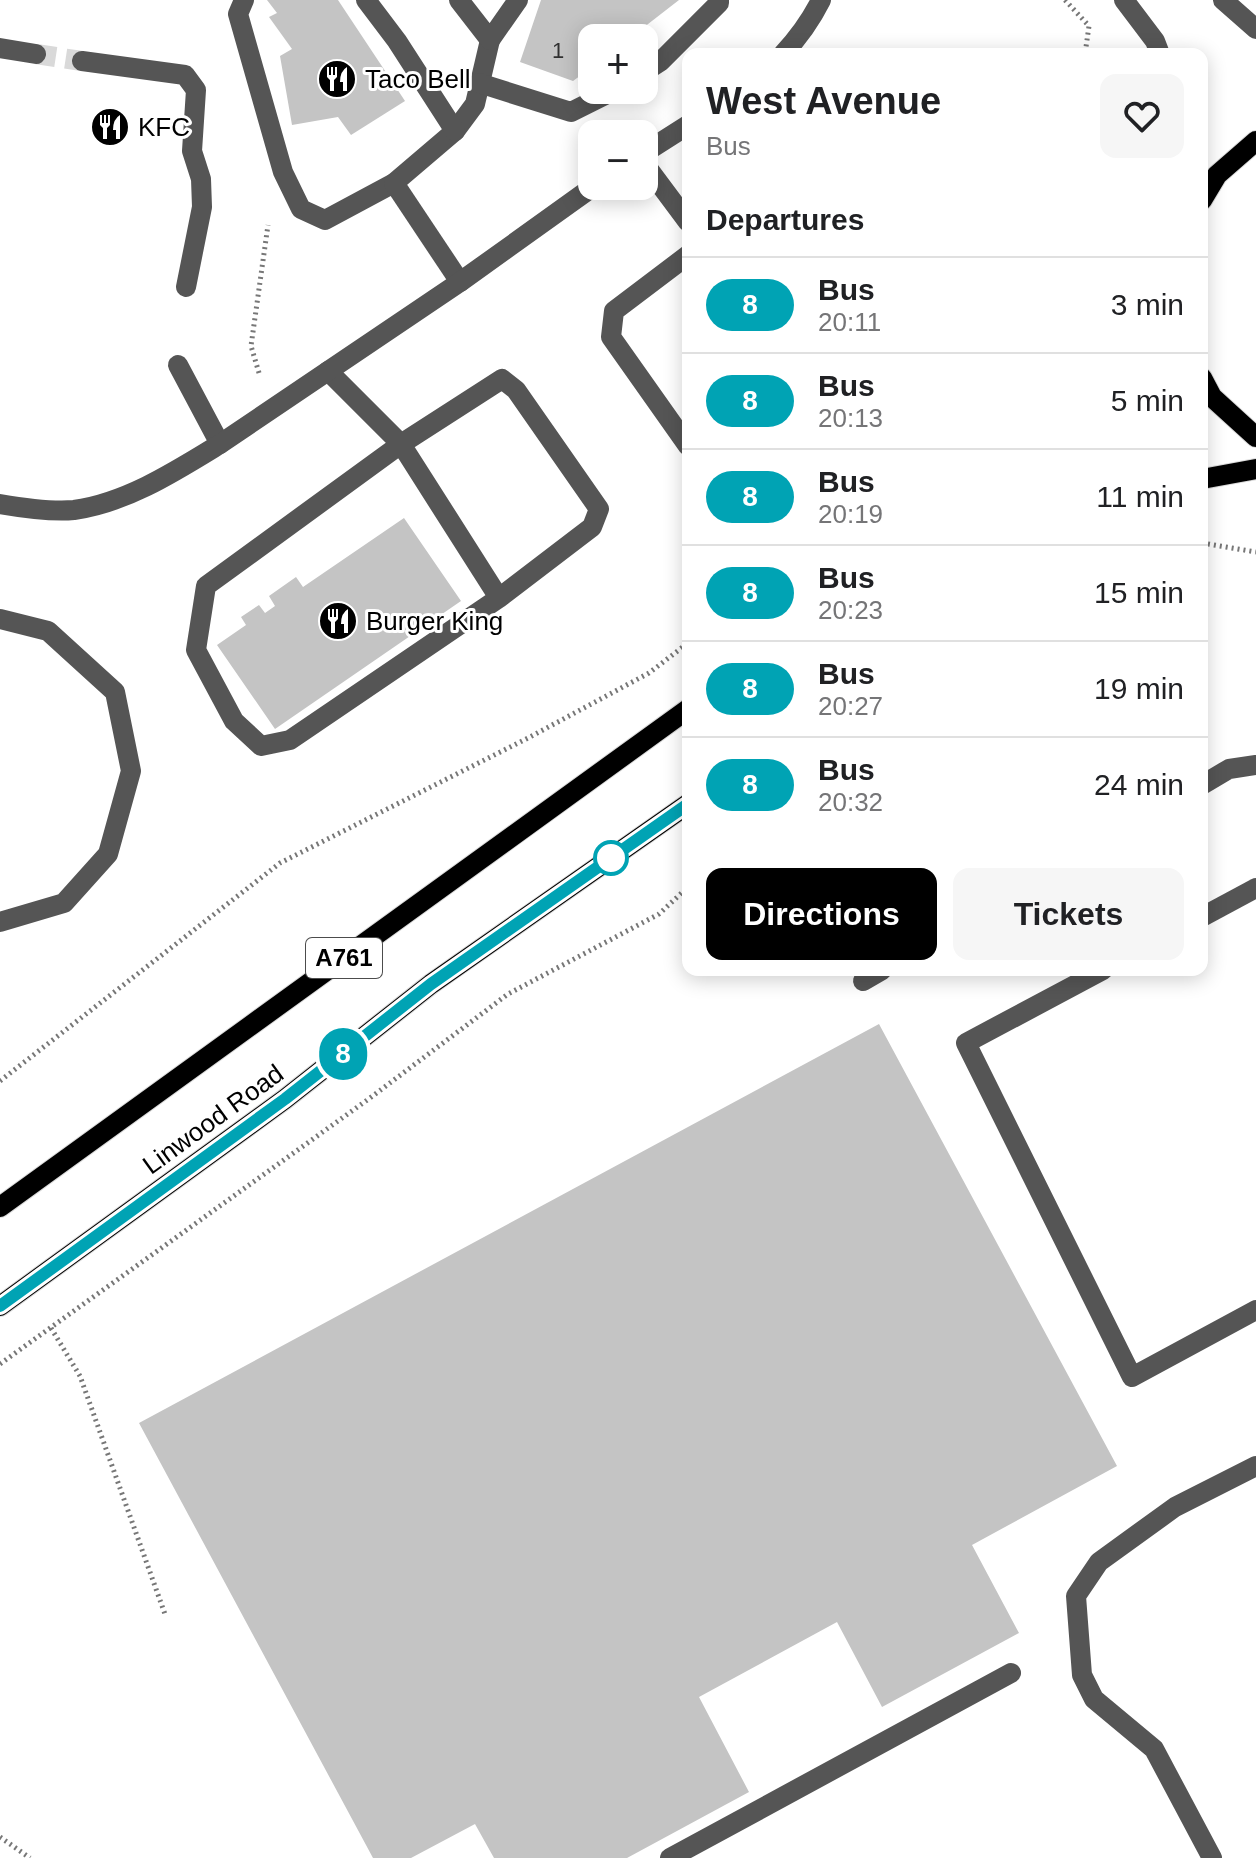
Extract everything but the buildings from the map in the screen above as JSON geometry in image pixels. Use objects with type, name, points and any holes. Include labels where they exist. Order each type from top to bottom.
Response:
[{"type":"main road","points":[[1208,190],[1217,175],[1256,141]]},
{"type":"main road","points":[[1208,389],[1212,397],[1256,437]]},
{"type":"main road","points":[[1208,478],[1256,469]]},
{"type":"main road","name":"Linwood Road","points":[[0,1207],[682,713]]},
{"type":"main road","name":"Linwood Road","points":[[0,1306],[285,1099],[431,984],[682,808]]},
{"type":"street","points":[[244,0],[238,14],[283,172],[301,209],[325,220],[394,183],[455,131],[475,104],[490,40],[518,0]]},
{"type":"street","points":[[366,0],[397,41],[455,131]]},
{"type":"street","points":[[459,0],[490,40]]},
{"type":"street","points":[[658,63],[719,0]]},
{"type":"street","points":[[788,48],[821,0]]},
{"type":"street","points":[[1124,0],[1158,48]]},
{"type":"street","points":[[1223,0],[1256,29]]},
{"type":"street","points":[[0,48],[36,54]]},
{"type":"street","points":[[82,61],[185,75],[196,90],[192,151],[201,179],[202,207],[186,287]]},
{"type":"street","points":[[479,83],[571,112],[587,104]]},
{"type":"street","points":[[658,144],[682,129]]},
{"type":"street","points":[[658,182],[682,214]]},
{"type":"street","points":[[394,183],[460,282]]},
{"type":"street","points":[[0,504],[73,510],[133,492],[180,468],[460,282],[578,197]]},
{"type":"street","points":[[682,260],[614,311],[611,337],[682,438]]},
{"type":"street","points":[[178,365],[220,444]]},
{"type":"street","points":[[328,371],[401,444],[499,598]]},
{"type":"street","points":[[502,379],[516,390],[599,509],[592,527],[499,598],[290,740],[261,746],[234,721],[196,650],[206,586],[401,444],[502,379]]},
{"type":"street","points":[[0,619],[48,631],[115,692],[131,771],[108,854],[64,903],[0,922]]},
{"type":"street","points":[[1208,781],[1229,769],[1256,765]]},
{"type":"street","points":[[1208,914],[1256,888]]},
{"type":"street","points":[[863,981],[872,976]]},
{"type":"street","points":[[1092,976],[966,1043],[1132,1377],[1256,1310]]},
{"type":"street","points":[[1212,1858],[1154,1749],[1094,1699],[1082,1675],[1076,1596],[1099,1562],[1149,1525],[1175,1507],[1256,1466]]},
{"type":"street","points":[[670,1858],[1011,1673]]},
{"type":"path","points":[[1065,0],[1089,26],[1086,48]]},
{"type":"path","points":[[268,225],[251,346],[269,411]]},
{"type":"path","points":[[1208,544],[1256,552]]},
{"type":"path","points":[[0,1081],[280,863],[635,681],[682,648]]},
{"type":"path","points":[[0,1364],[370,1098],[508,994],[659,914],[682,893]]},
{"type":"path","points":[[51,1328],[80,1376],[166,1617]]},
{"type":"path","points":[[0,1837],[30,1858]]},
{"type":"tunnel","points":[[36,54],[82,61]]},
{"type":"bus line","name":"8","points":[[0,1306],[285,1099],[431,984],[682,808]]},
{"type":"place","name":"Taco Bell","points":[[337,79]]},
{"type":"place","name":"KFC","points":[[110,127]]},
{"type":"place","name":"Burger King","points":[[338,621]]}]
